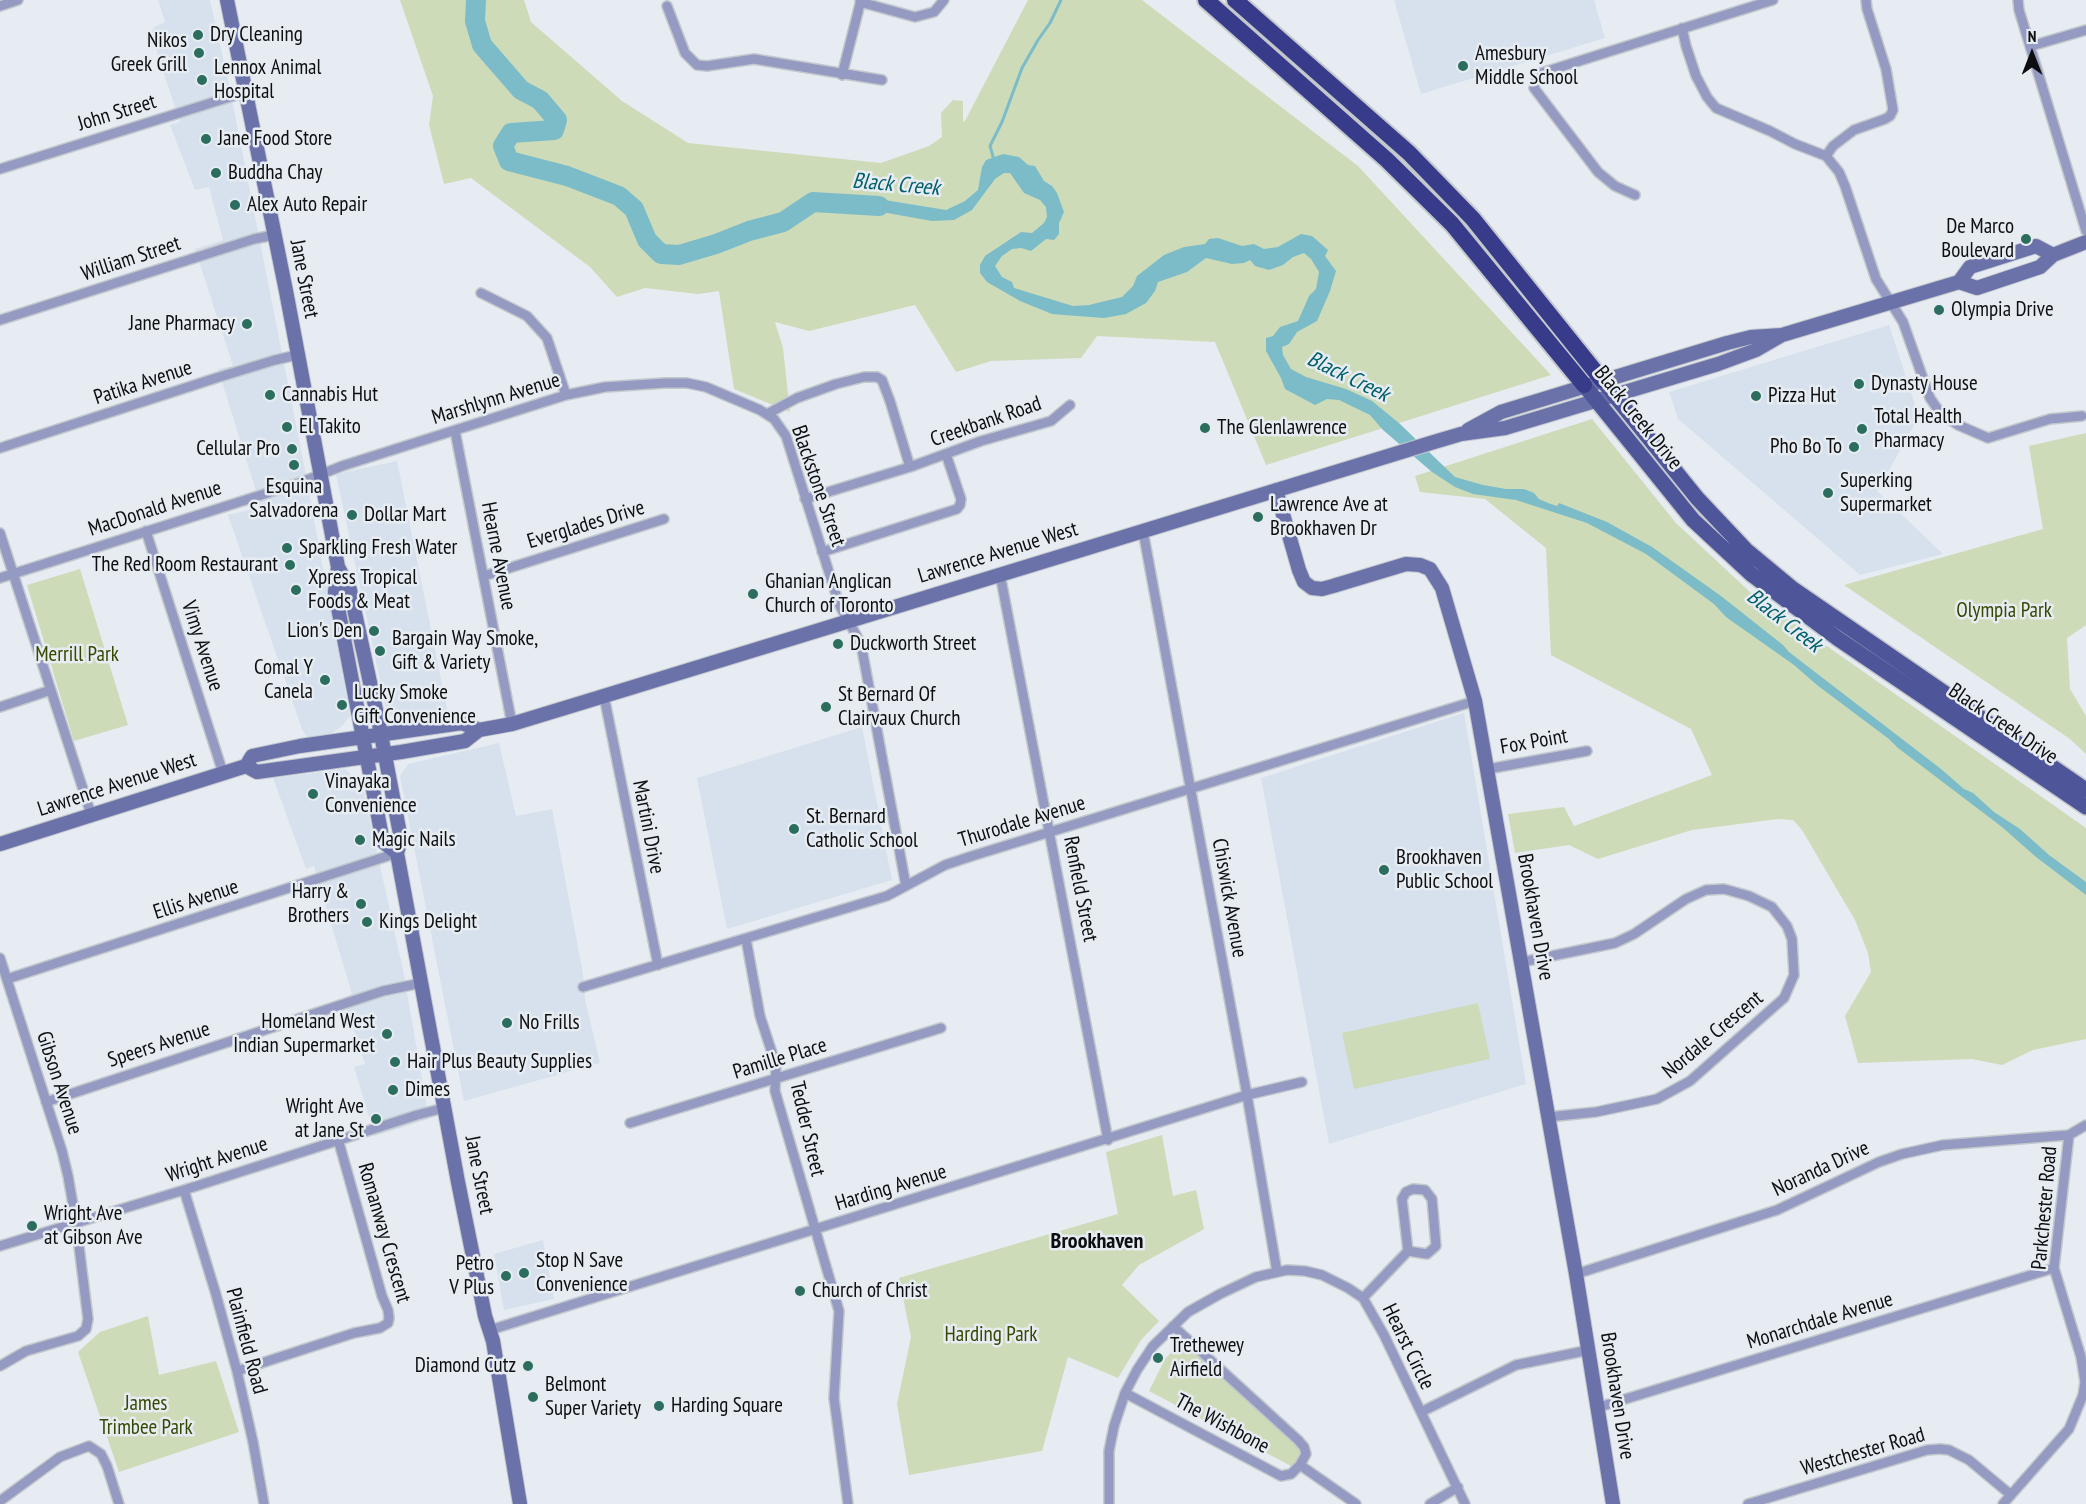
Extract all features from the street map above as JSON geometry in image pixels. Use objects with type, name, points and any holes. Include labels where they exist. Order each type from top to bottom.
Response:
[{"type":"highway","name":"Black Creek Drive","points":[[1206,0],[1387,160],[1452,224],[1584,385]]},
{"type":"highway","name":"Black Creek Drive","points":[[1235,0],[1409,153],[1457,202],[1602,380]]},
{"type":"main road","name":"Jane Street","points":[[227,0],[236,33],[338,567],[350,590],[382,735],[401,839],[397,853],[444,1108],[490,1330],[520,1504]]},
{"type":"main road","name":"Lawrence Avenue West","points":[[1461,434],[1501,412],[1584,385],[1751,337],[1782,335],[1959,282],[1977,288],[2040,267],[2053,255],[2086,242]]},
{"type":"main road","name":"Lawrence Avenue West","points":[[1959,282],[1970,267],[2036,246],[2053,255]]},
{"type":"main road","name":"Lawrence Avenue West","points":[[246,766],[257,772],[465,741],[479,730],[512,724],[1434,442],[1461,434],[1505,428],[1596,401],[1756,350],[1782,335]]},
{"type":"main road","name":"Black Creek Drive","points":[[1602,380],[1697,498],[1746,550],[1793,589],[2086,790]]},
{"type":"main road","name":"Black Creek Drive","points":[[1584,385],[1693,520],[1751,574],[1828,632],[2086,807]]},
{"type":"main road","name":"Brookhaven Drive","points":[[1276,490],[1299,570],[1304,582],[1312,588],[1322,589],[1406,564],[1420,564],[1434,574],[1442,588],[1475,701],[1488,769],[1589,1350],[1596,1408],[1613,1504]]},
{"type":"main road","name":"Jane Street","points":[[338,567],[335,592],[383,842],[397,853]]},
{"type":"main road","name":"Lawrence Avenue West","points":[[0,844],[246,766],[252,756],[462,723],[479,730]]},
{"type":"street","points":[[0,6],[18,0]]},
{"type":"street","points":[[842,75],[860,1],[915,17],[934,12],[944,0]]},
{"type":"street","points":[[1635,195],[1615,186],[1602,176],[1534,88],[1538,74],[1773,0]]},
{"type":"street","points":[[1826,156],[1833,146],[1854,130],[1885,119],[1893,110],[1886,69],[1866,0]]},
{"type":"street","points":[[2018,0],[2086,231]]},
{"type":"street","points":[[667,6],[685,53],[698,64],[707,66],[754,59],[882,80]]},
{"type":"street","points":[[1682,28],[1696,76],[1707,97],[1716,108],[1826,156],[1839,172],[1876,279],[1904,322],[1930,398],[1941,414],[1958,425],[1988,438],[2050,419],[2082,416]]},
{"type":"street","points":[[2031,46],[2086,30]]},
{"type":"street","name":"John Street","points":[[0,169],[246,92]]},
{"type":"street","name":"William Street","points":[[0,320],[254,238],[274,235]]},
{"type":"street","points":[[1998,258],[2007,278]]},
{"type":"street","points":[[481,293],[526,316],[547,338],[566,395]]},
{"type":"street","name":"Patika Avenue","points":[[0,448],[216,378],[297,355]]},
{"type":"street","points":[[766,414],[797,398],[836,384],[877,376],[882,380],[890,401],[910,466]]},
{"type":"street","name":"Marshlynn Avenue","points":[[321,474],[566,395],[605,387],[687,383]]},
{"type":"street","name":"Blackstone Street","points":[[687,383],[728,395],[766,414],[780,426],[786,436],[839,604],[849,620]]},
{"type":"street","name":"Creekbank Road","points":[[805,499],[981,441],[1051,421],[1070,405]]},
{"type":"street","name":"Hearne Avenue","points":[[454,431],[512,724]]},
{"type":"street","points":[[822,552],[957,509],[961,500],[946,454]]},
{"type":"street","name":"MacDonald Avenue","points":[[0,578],[321,474]]},
{"type":"street","name":"Everglades Drive","points":[[484,576],[664,519]]},
{"type":"street","name":"Vimy Avenue","points":[[146,531],[223,773]]},
{"type":"street","name":"Chiswick Avenue","points":[[1143,531],[1247,1095],[1277,1272]]},
{"type":"street","points":[[0,533],[91,814]]},
{"type":"street","name":"Renfield Street","points":[[1000,574],[1108,1140]]},
{"type":"street","points":[[849,620],[861,644],[906,886]]},
{"type":"street","points":[[0,707],[51,690]]},
{"type":"street","name":"Martini Drive","points":[[604,696],[658,965]]},
{"type":"street","name":"Thurodale Avenue","points":[[584,987],[887,896],[945,865],[1475,701]]},
{"type":"street","name":"Fox Point","points":[[1488,769],[1587,751]]},
{"type":"street","name":"Ellis Avenue","points":[[7,979],[397,853]]},
{"type":"street","name":"Nordale Crescent","points":[[1522,962],[1615,943],[1634,934],[1686,899],[1706,890],[1724,889],[1755,898],[1772,907],[1787,926],[1792,939],[1794,975],[1784,998],[1690,1081],[1657,1099],[1596,1112],[1548,1117]]},
{"type":"street","name":"Tedder Street","points":[[746,939],[760,1016],[776,1065],[775,1091],[839,1311],[834,1398],[848,1504]]},
{"type":"street","name":"Gibson Avenue","points":[[0,958],[62,1151],[76,1222],[88,1319],[86,1329],[78,1336],[26,1351],[0,1366]]},
{"type":"street","name":"Speers Avenue","points":[[46,1102],[383,991],[421,982]]},
{"type":"street","name":"Pamille Place","points":[[630,1123],[941,1028]]},
{"type":"street","name":"Harding Avenue","points":[[490,1330],[1247,1095],[1302,1082]]},
{"type":"street","name":"Wright Avenue","points":[[0,1246],[444,1108]]},
{"type":"street","name":"Noranda Drive","points":[[1576,1274],[1778,1210],[1879,1162],[1902,1154],[1943,1145],[2069,1135],[2086,1125]]},
{"type":"street","name":"Parkchester Road","points":[[2003,1504],[2069,1429],[2083,1395],[2084,1370],[2054,1268],[2069,1135]]},
{"type":"street","name":"Romanway Crescent","points":[[237,1371],[354,1333],[380,1328],[387,1323],[388,1310],[382,1296],[338,1140]]},
{"type":"street","points":[[1363,1298],[1407,1251],[1402,1199],[1406,1192],[1413,1189],[1425,1190],[1432,1199],[1436,1246],[1427,1254],[1407,1251]]},
{"type":"street","name":"Plainfield Road","points":[[184,1190],[237,1371],[264,1504]]},
{"type":"street","name":"Monarchdale Avenue","points":[[1596,1408],[2054,1268]]},
{"type":"street","name":"Hearst Circle","points":[[1109,1504],[1109,1451],[1114,1426],[1125,1393],[1153,1346],[1188,1312],[1220,1294],[1256,1277],[1277,1272],[1305,1271],[1322,1275],[1363,1298],[1384,1335],[1465,1504]]},
{"type":"street","name":"The Wishbone","points":[[1125,1393],[1281,1476],[1291,1474],[1300,1465],[1306,1454],[1298,1440],[1173,1326]]},
{"type":"street","points":[[1420,1412],[1516,1365],[1589,1350]]},
{"type":"street","points":[[0,1501],[60,1457],[88,1446],[101,1454],[119,1504]]},
{"type":"street","name":"Westchester Road","points":[[1748,1504],[1927,1450],[1940,1449],[1949,1450],[1969,1460],[2011,1495]]},
{"type":"street","points":[[1300,1465],[1356,1504]]},
{"type":"street","points":[[1430,1504],[1458,1487]]},
{"type":"shaded area","points":[[158,0],[210,0],[305,470],[350,716],[342,726],[328,736],[308,739],[302,729],[228,515],[261,507],[218,369],[233,366],[195,249],[223,240],[209,187],[195,190],[170,125],[180,122],[151,34],[154,27],[165,22]]},
{"type":"shaded area","name":"Amesbury Middle School","points":[[1394,0],[1594,0],[1605,38],[1421,94]]},
{"type":"shaded area","points":[[1889,325],[1919,417],[1877,491],[1943,554],[1860,575],[1678,419],[1669,392]]},
{"type":"shaded area","points":[[397,461],[448,714],[402,723],[387,713],[336,474]]},
{"type":"shaded area","name":"Brookhaven Public School","points":[[1464,713],[1526,1084],[1329,1144],[1261,778]]},
{"type":"shaded area","name":"St. Bernard Catholic School","points":[[862,727],[892,880],[727,929],[697,778]]},
{"type":"shaded area","points":[[499,743],[516,816],[552,809],[583,974],[585,999],[600,1063],[464,1101],[400,776],[408,764]]},
{"type":"shaded area","points":[[345,769],[362,784],[403,970],[429,1119],[375,1136],[354,1067],[365,1064],[343,998],[352,994],[314,866],[306,869],[273,778]]},
{"type":"shaded area","points":[[543,1240],[554,1299],[504,1310],[494,1254]]},
{"type":"green space","points":[[400,0],[524,0],[531,22],[622,101],[688,143],[881,163],[929,146],[942,137],[941,113],[953,100],[963,101],[963,122],[965,121],[1028,0],[1142,0],[1358,166],[1551,375],[1266,465],[1215,342],[1097,336],[1081,358],[991,361],[956,372],[915,305],[809,331],[775,322],[783,348],[790,412],[734,389],[719,291],[698,294],[645,288],[617,297],[590,267],[471,178],[444,184],[429,125],[433,96]]},
{"type":"green space","points":[[1592,419],[1676,523],[1750,592],[2086,828],[2086,1039],[2033,1050],[2002,1065],[1972,1059],[1858,1063],[1845,1016],[1871,972],[1868,953],[1855,920],[1802,830],[1793,820],[1778,819],[1692,830],[1598,859],[1569,845],[1515,853],[1508,814],[1564,807],[1574,826],[1712,775],[1691,729],[1551,655],[1546,548],[1485,499],[1420,492],[1415,476]]},
{"type":"green space","name":"Olympia Park","points":[[2086,433],[2086,625],[2067,638],[2070,689],[2086,716],[2086,754],[2070,739],[1844,585],[2043,529],[2029,446]]},
{"type":"green space","name":"Merrill Park","points":[[80,569],[128,725],[74,741],[27,585]]},
{"type":"green space","points":[[1478,1003],[1490,1059],[1354,1089],[1342,1033]]},
{"type":"green space","name":"Harding Park","points":[[1162,1135],[1173,1196],[1196,1190],[1204,1229],[1139,1265],[1122,1285],[1159,1321],[1141,1340],[1118,1378],[1068,1357],[1042,1451],[909,1475],[897,1404],[911,1337],[899,1278],[1118,1214],[1106,1152]]},
{"type":"green space","name":"James Trimbee Park","points":[[148,1316],[159,1375],[216,1361],[239,1432],[119,1472],[78,1352],[100,1332]]},
{"type":"green space","points":[[1186,1337],[1299,1447],[1303,1459],[1293,1467],[1149,1391],[1165,1359]]},
{"type":"water","points":[[1003,154],[1019,157],[1028,165],[1035,166],[1044,181],[1057,193],[1064,212],[1059,223],[1059,234],[1054,240],[1046,239],[1031,251],[1021,248],[1012,249],[1002,256],[995,266],[1002,277],[1012,282],[1014,288],[1073,306],[1089,305],[1122,297],[1133,286],[1137,276],[1164,255],[1184,247],[1205,244],[1209,239],[1218,238],[1242,246],[1254,244],[1264,249],[1278,247],[1301,234],[1312,236],[1328,250],[1325,256],[1336,271],[1317,321],[1297,332],[1289,344],[1282,347],[1283,355],[1291,369],[1306,377],[1346,389],[1372,401],[1400,424],[1455,477],[1506,489],[1524,489],[1548,503],[1557,506],[1559,503],[1607,522],[1652,547],[1721,596],[1964,789],[1973,793],[1994,812],[2020,829],[2049,855],[2086,882],[2086,895],[1794,665],[1726,617],[1714,604],[1646,554],[1587,523],[1516,500],[1473,494],[1455,487],[1432,472],[1383,430],[1370,415],[1339,400],[1327,399],[1315,405],[1285,389],[1266,351],[1266,338],[1273,336],[1280,327],[1298,321],[1309,296],[1316,289],[1319,272],[1304,253],[1269,270],[1255,266],[1250,260],[1232,264],[1206,258],[1187,272],[1158,282],[1155,291],[1146,303],[1126,314],[1104,318],[1052,314],[1020,301],[987,282],[980,273],[980,265],[985,256],[1021,232],[1032,233],[1044,223],[1047,217],[1046,207],[1040,200],[1024,193],[1010,173],[1004,173],[995,179],[972,210],[954,220],[932,221],[876,211],[852,211],[852,198],[866,197],[946,210],[965,201],[978,190],[982,167],[986,160]]},
{"type":"waterway","name":"Black Creek","points":[[476,0],[475,21],[482,45],[521,90],[540,100],[557,120],[554,130],[511,133],[503,146],[509,161],[567,176],[619,196],[634,209],[647,240],[661,254],[679,255],[783,222],[813,202],[879,206]]},
{"type":"waterway","points":[[994,160],[990,146],[1002,122],[1022,68],[1050,23],[1061,0]]},
{"type":"place","name":"Dry Cleaning","points":[[198,35]]},
{"type":"place","name":"Nikos Greek Grill","points":[[199,53]]},
{"type":"place","name":"Amesbury Middle School","points":[[1463,66]]},
{"type":"place","name":"Lennox Animal Hospital","points":[[202,80]]},
{"type":"place","name":"Jane Food Store","points":[[206,139]]},
{"type":"place","name":"Buddha Chay","points":[[216,173]]},
{"type":"place","name":"Alex Auto Repair","points":[[235,205]]},
{"type":"place","name":"De Marco Boulevard","points":[[2026,239]]},
{"type":"place","name":"Olympia Drive","points":[[1939,310]]},
{"type":"place","name":"Jane Pharmacy","points":[[247,324]]},
{"type":"place","name":"Dynasty House","points":[[1859,384]]},
{"type":"place","name":"Cannabis Hut","points":[[270,395]]},
{"type":"place","name":"Pizza Hut","points":[[1756,396]]},
{"type":"place","name":"El Takito","points":[[287,427]]},
{"type":"place","name":"The Glenlawrence","points":[[1205,428]]},
{"type":"place","name":"Total Health Pharmacy","points":[[1862,429]]},
{"type":"place","name":"Pho Bo To","points":[[1854,447]]},
{"type":"place","name":"Cellular Pro","points":[[292,449]]},
{"type":"place","name":"Esquina Salvadorena","points":[[294,465]]},
{"type":"place","name":"Superking Supermarket","points":[[1828,493]]},
{"type":"place","name":"Dollar Mart","points":[[352,515]]},
{"type":"place","name":"Lawrence Ave at Brookhaven Dr","points":[[1258,517]]},
{"type":"place","name":"Sparkling Fresh Water","points":[[287,548]]},
{"type":"place","name":"The Red Room Restaurant","points":[[290,565]]},
{"type":"place","name":"Xpress Tropical Foods & Meat","points":[[296,590]]},
{"type":"place","name":"Ghanian Anglican Church of Toronto","points":[[753,594]]},
{"type":"place","name":"Lion's Den","points":[[374,631]]},
{"type":"place","name":"Duckworth Street","points":[[838,644]]},
{"type":"place","name":"Bargain Way Smoke, Gift & Variety","points":[[380,651]]},
{"type":"place","name":"Comal Y Canela","points":[[325,680]]},
{"type":"place","name":"Lucky Smoke Gift Convenience","points":[[342,705]]},
{"type":"place","name":"St Bernard Of Clairvaux Church","points":[[826,707]]},
{"type":"place","name":"Vinayaka Convenience","points":[[313,794]]},
{"type":"place","name":"St. Bernard Catholic School","points":[[794,829]]},
{"type":"place","name":"Magic Nails","points":[[360,840]]},
{"type":"place","name":"Brookhaven Public School","points":[[1384,870]]},
{"type":"place","name":"Harry & Brothers","points":[[361,904]]},
{"type":"place","name":"Kings Delight","points":[[367,922]]},
{"type":"place","name":"No Frills","points":[[507,1023]]},
{"type":"place","name":"Homeland West Indian Supermarket","points":[[387,1034]]},
{"type":"place","name":"Hair Plus Beauty Supplies","points":[[395,1062]]},
{"type":"place","name":"Dimes","points":[[393,1090]]},
{"type":"place","name":"Wright Ave at Jane St","points":[[376,1119]]},
{"type":"place","name":"Wright Ave at Gibson Ave","points":[[32,1226]]},
{"type":"place","name":"Stop N Save Convenience","points":[[524,1273]]},
{"type":"place","name":"Petro V Plus","points":[[506,1276]]},
{"type":"place","name":"Church of Christ","points":[[800,1291]]},
{"type":"place","name":"Trethewey Airfield","points":[[1158,1358]]},
{"type":"place","name":"Diamond Cutz","points":[[528,1366]]},
{"type":"place","name":"Belmont Super Variety","points":[[533,1397]]},
{"type":"place","name":"Harding Square","points":[[659,1406]]},
{"type":"district","name":"Brookhaven","points":[[1097,1242]]}]
